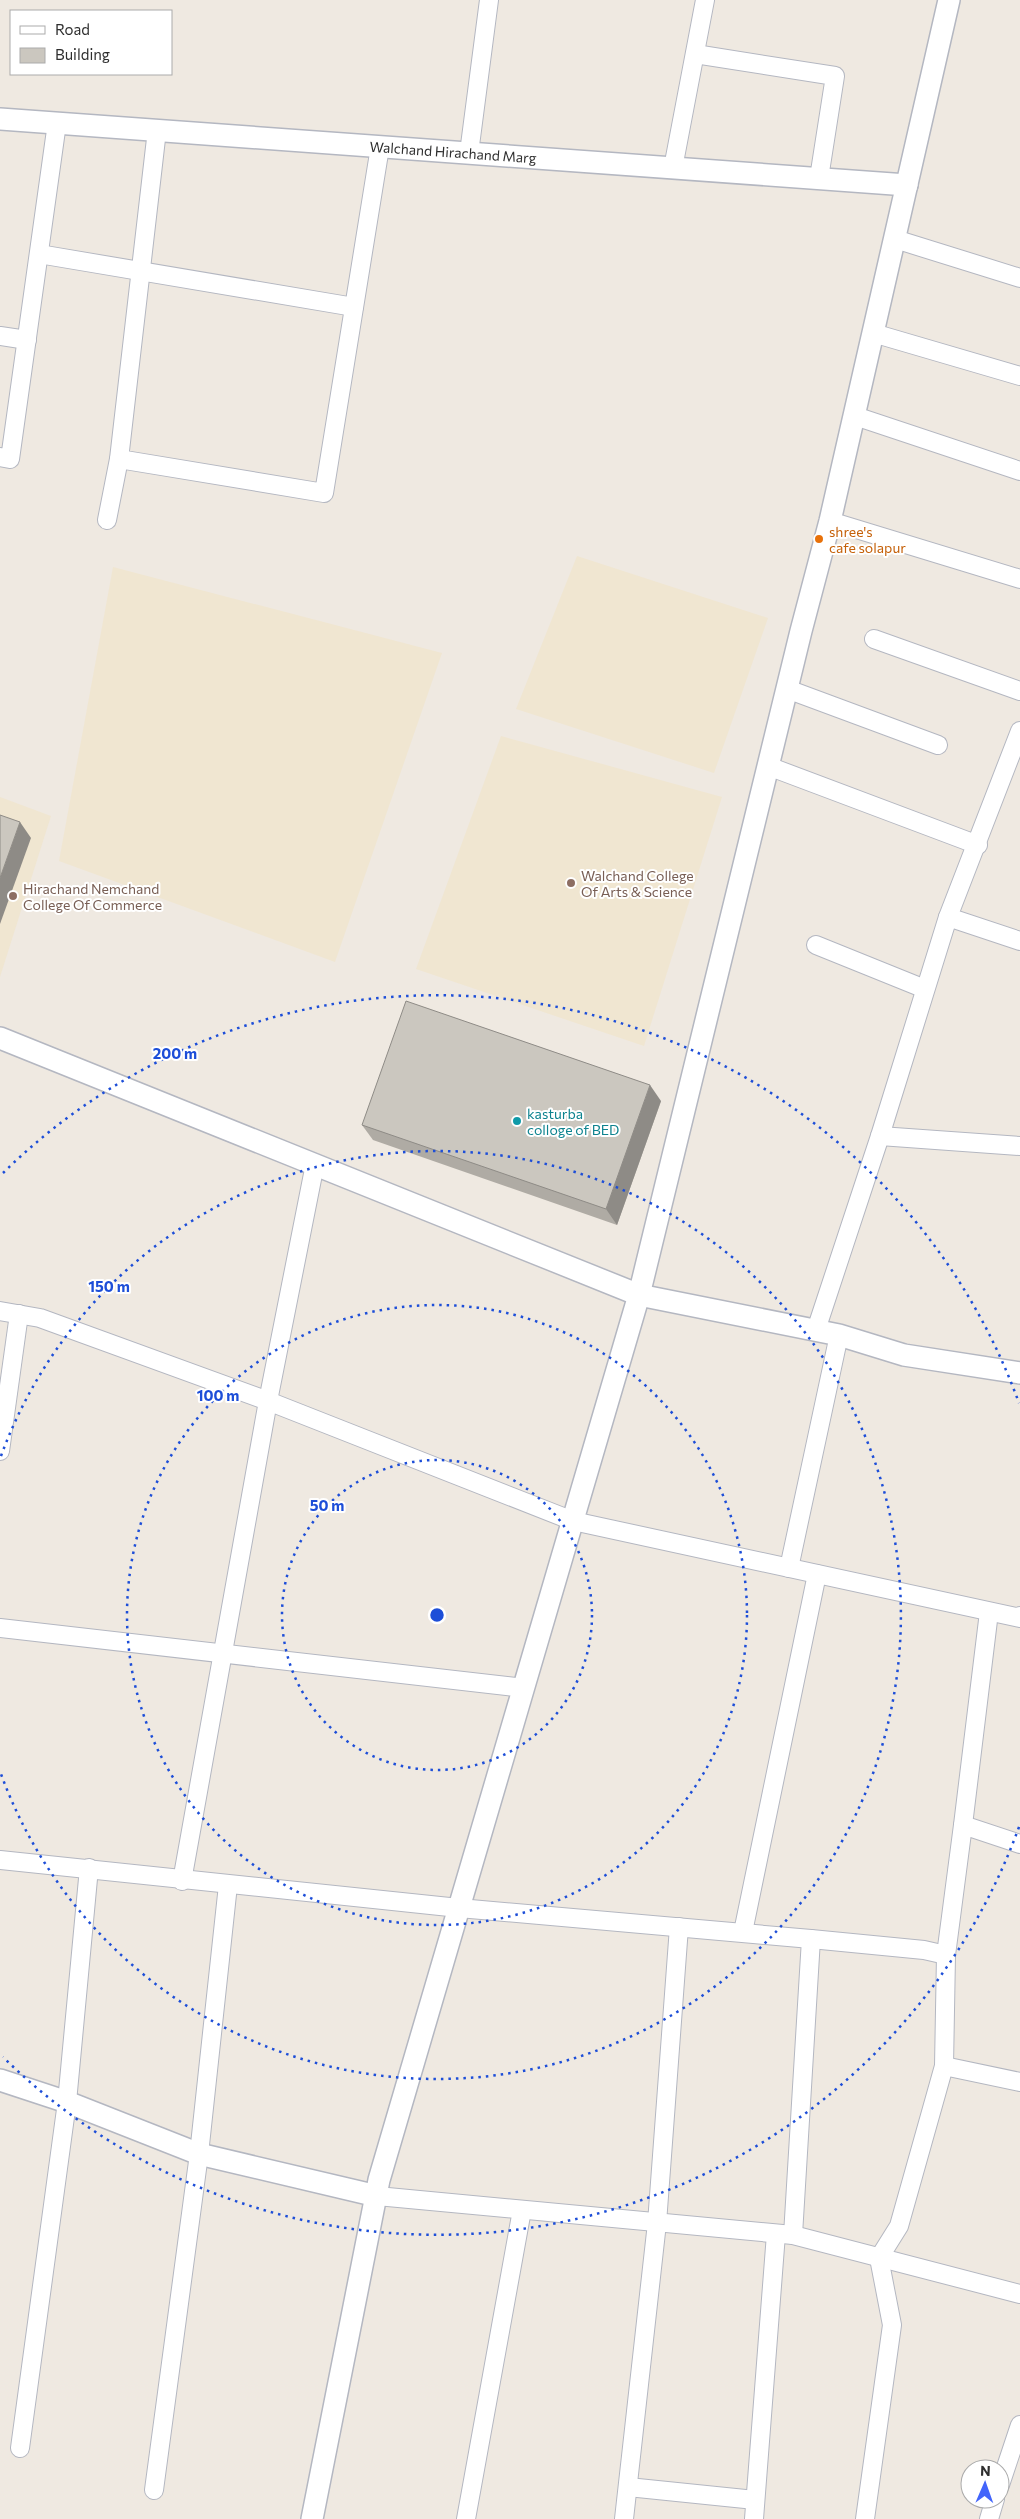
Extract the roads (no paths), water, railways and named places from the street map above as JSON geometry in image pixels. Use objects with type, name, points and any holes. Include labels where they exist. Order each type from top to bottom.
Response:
[{"type":"street","points":[[469,153],[490,0]]},
{"type":"street","points":[[672,168],[705,0]]},
{"type":"street","points":[[312,2519],[376,2196],[639,1295],[830,521],[949,0]]},
{"type":"street","points":[[695,54],[836,76],[819,178]]},
{"type":"street","name":"Walchand Hirachand Marg","points":[[0,119],[907,185]]},
{"type":"street","points":[[0,458],[10,459],[57,123]]},
{"type":"street","points":[[107,520],[119,460],[158,130]]},
{"type":"street","points":[[119,460],[324,493],[380,147]]},
{"type":"street","points":[[895,239],[1020,278]]},
{"type":"street","points":[[39,254],[354,307]]},
{"type":"street","points":[[873,333],[1020,376]]},
{"type":"street","points":[[0,336],[27,340]]},
{"type":"street","points":[[854,416],[1020,471]]},
{"type":"street","points":[[830,521],[1020,579]]},
{"type":"street","points":[[874,639],[1020,691]]},
{"type":"street","points":[[787,689],[938,745]]},
{"type":"street","points":[[816,1330],[880,1136],[948,917],[1015,760],[1020,731]]},
{"type":"street","points":[[768,766],[978,845]]},
{"type":"street","points":[[948,917],[1020,940]]},
{"type":"street","points":[[816,945],[925,989]]},
{"type":"street","points":[[0,1038],[639,1295],[839,1335],[904,1355],[1020,1372]]},
{"type":"street","points":[[880,1136],[1020,1146]]},
{"type":"street","points":[[182,1880],[268,1401],[315,1164]]},
{"type":"street","points":[[0,1311],[40,1318],[268,1401],[573,1521],[1020,1618]]},
{"type":"street","points":[[0,1451],[19,1314]]},
{"type":"street","points":[[789,1568],[839,1335]]},
{"type":"street","points":[[743,1932],[817,1574]]},
{"type":"street","points":[[865,2519],[892,2325],[879,2258],[899,2226],[944,2066],[946,1954],[989,1612]]},
{"type":"street","points":[[0,1628],[524,1688]]},
{"type":"street","points":[[963,1825],[1020,1844]]},
{"type":"street","points":[[0,1860],[459,1908],[743,1932],[924,1950],[946,1954]]},
{"type":"street","points":[[20,2448],[66,2102],[88,1868]]},
{"type":"street","points":[[154,2490],[198,2154],[228,1885]]},
{"type":"street","points":[[624,2519],[657,2222],[679,1927]]},
{"type":"street","points":[[754,2519],[785,2234],[811,1939]]},
{"type":"street","points":[[944,2066],[1020,2082]]},
{"type":"street","points":[[0,2080],[66,2102],[198,2154],[376,2196],[785,2234],[1020,2294]]},
{"type":"street","points":[[466,2519],[522,2210]]},
{"type":"street","points":[[1009,2459],[1020,2424]]},
{"type":"street","points":[[628,2487],[756,2500]]},
{"type":"place","name":"shree's cafe solapur","points":[[819,539]]},
{"type":"place","name":"Walchand College Of Arts & Science","points":[[571,883]]},
{"type":"place","name":"Hirachand Nemchand College Of Commerce","points":[[13,896]]},
{"type":"place","name":"kasturba colloge of BED","points":[[517,1121]]}]
